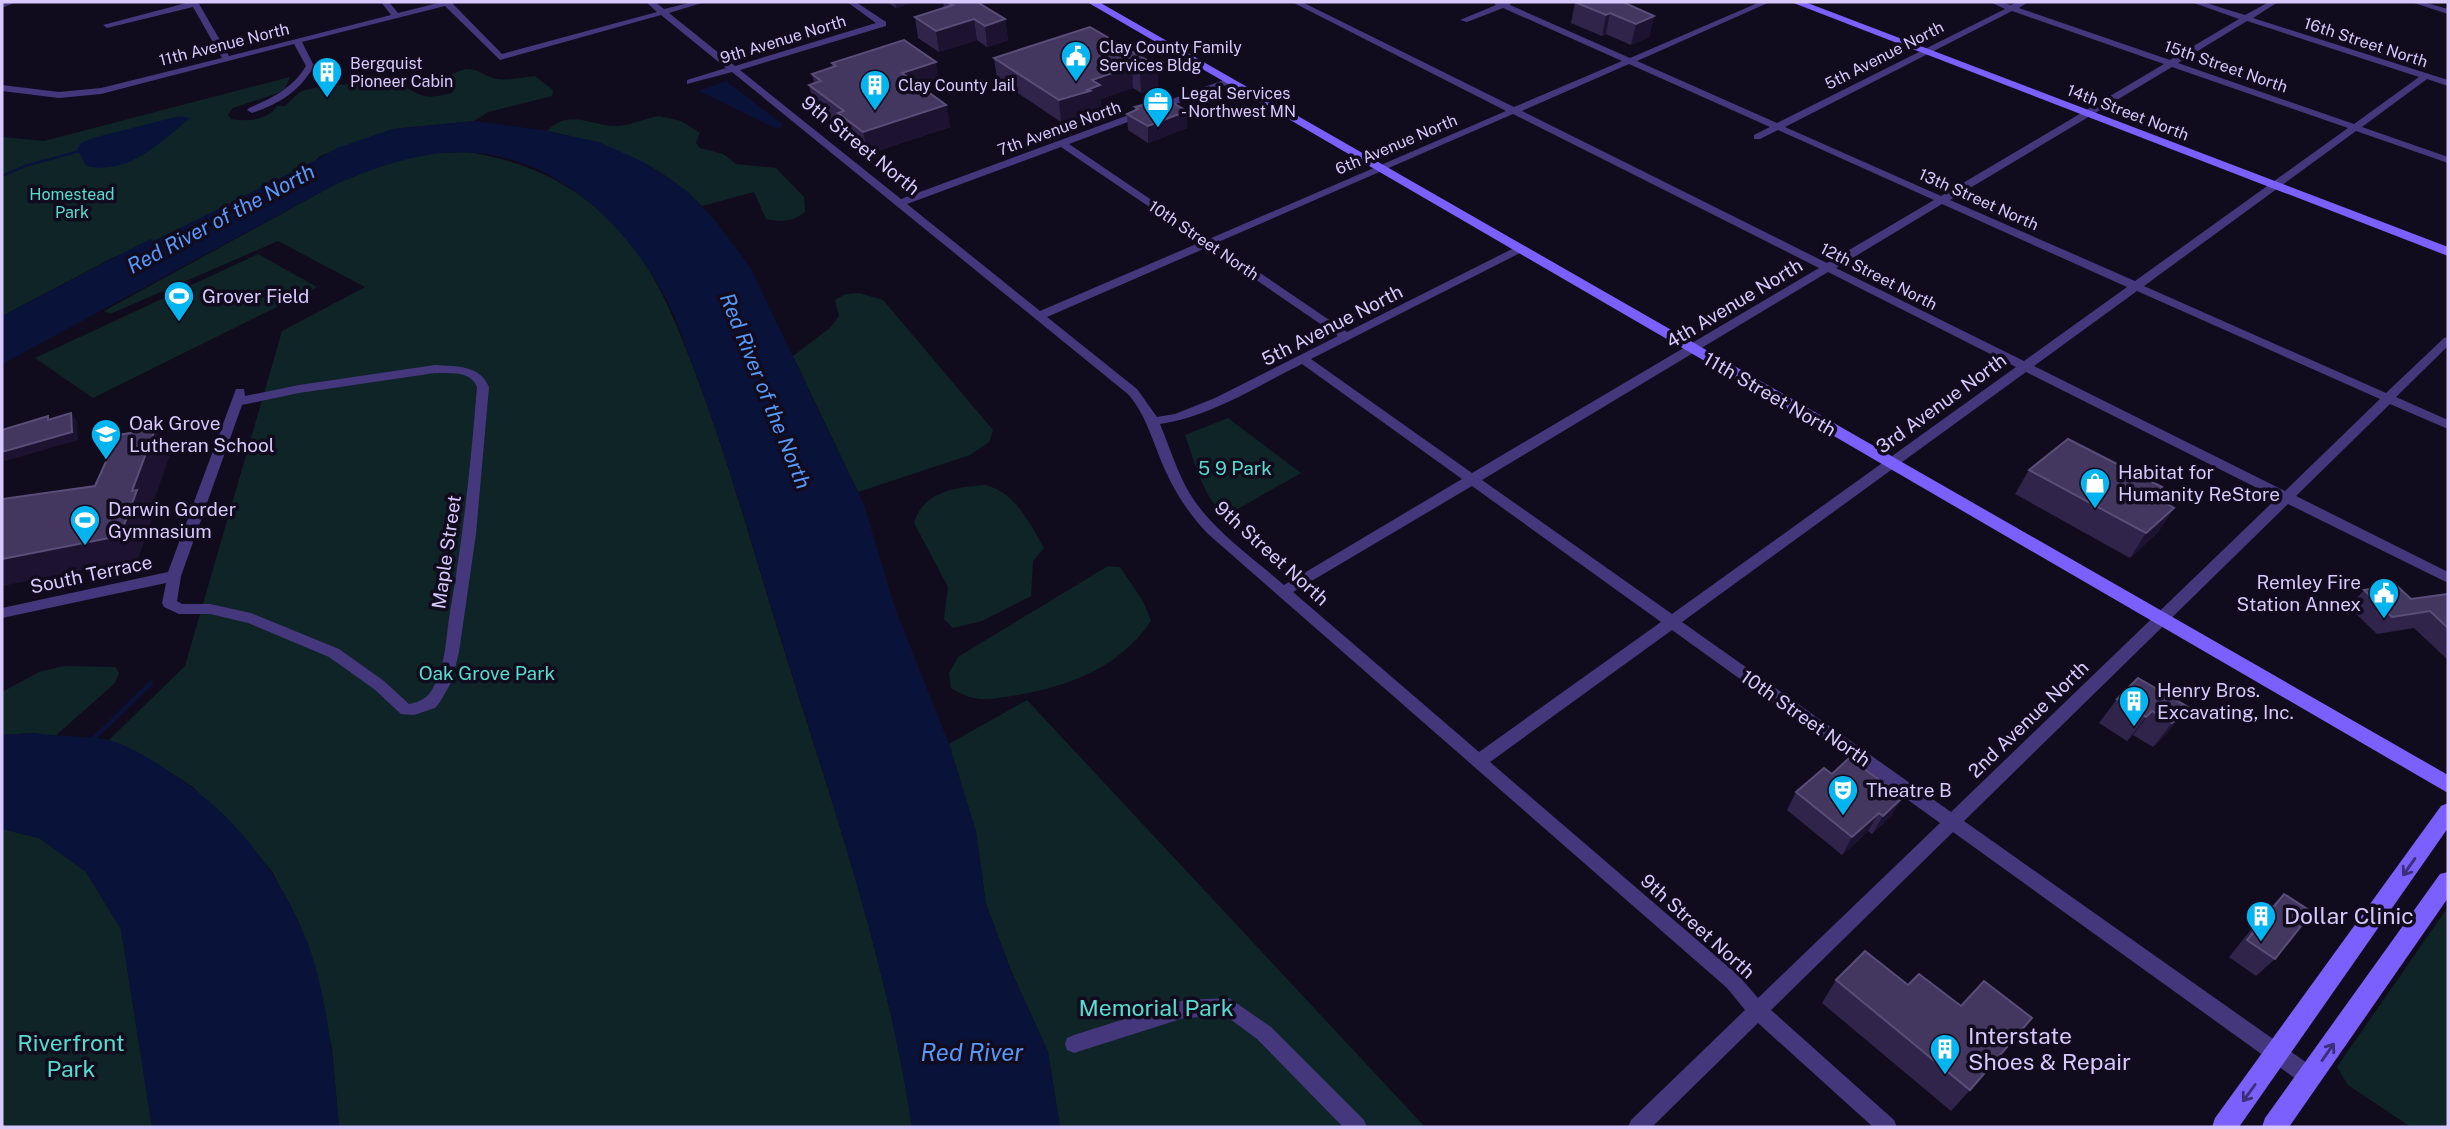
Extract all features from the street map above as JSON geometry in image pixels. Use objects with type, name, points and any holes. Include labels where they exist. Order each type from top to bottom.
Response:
[{"type":"street","points":[[2,6],[12,2]]},
{"type":"street","points":[[384,2],[396,16]]},
{"type":"street","points":[[449,2],[500,57],[701,2]]},
{"type":"street","name":"11th Avenue North","points":[[2,88],[59,95],[82,94],[449,2]]},
{"type":"street","name":"9th Street North","points":[[650,2],[1133,392],[1155,422],[1173,474],[1193,511],[1732,982],[1758,1011],[1887,1127]]},
{"type":"street","name":"9th Avenue North","points":[[690,82],[883,24],[851,2]]},
{"type":"street","name":"11th Street North","points":[[1092,2],[2448,785]]},
{"type":"street","name":"12th Street North","points":[[1296,2],[2448,578]]},
{"type":"street","name":"6th Avenue North","points":[[1038,316],[1766,2]]},
{"type":"street","name":"14th Street North","points":[[1796,2],[2448,252]]},
{"type":"street","name":"15th Street North","points":[[1994,2],[2448,160]]},
{"type":"street","name":"5th Avenue North","points":[[1757,137],[2024,2]]},
{"type":"street","name":"16th Street North","points":[[2195,2],[2448,83]]},
{"type":"street","name":"4th Avenue North","points":[[1283,592],[2274,2]]},
{"type":"street","points":[[2414,2],[2448,12]]},
{"type":"street","points":[[107,25],[195,3],[227,59]]},
{"type":"street","points":[[1464,20],[1505,3]]},
{"type":"street","name":"13th Street North","points":[[1505,3],[2448,425]]},
{"type":"street","points":[[252,110],[289,95],[303,81],[310,66],[298,41]]},
{"type":"street","name":"3rd Avenue North","points":[[1478,762],[2426,76]]},
{"type":"street","name":"7th Avenue North","points":[[900,204],[1229,81]]},
{"type":"street","name":"10th Street North","points":[[1062,143],[1347,337]]},
{"type":"street","name":"5th Avenue North","points":[[1155,422],[1200,410],[1520,249]]},
{"type":"street","name":"2nd Avenue North","points":[[1638,1127],[2448,340]]},
{"type":"street","name":"10th Street North","points":[[1303,359],[2310,1077]]},
{"type":"street","name":"Maple Street","points":[[174,576],[238,397],[435,369],[468,371],[479,379],[483,387],[469,541],[443,687],[433,701],[419,709]]},
{"type":"street","name":"South Terrace","points":[[2,613],[174,576],[170,595],[172,607],[211,609],[251,618],[282,630],[334,653],[406,709],[419,709]]},
{"type":"street","points":[[2224,1127],[2448,812]]},
{"type":"street","points":[[2274,1127],[2448,881]]},
{"type":"street","points":[[1074,1044],[1184,1009],[1229,1007],[1264,1033],[1357,1127]]},
{"type":"green space","name":"Homestead Park","points":[[465,69],[498,79],[535,76],[553,90],[552,96],[488,112],[474,121],[393,129],[320,156],[311,166],[161,244],[114,257],[2,316],[2,137],[44,141],[290,77],[284,91],[233,108],[228,115],[237,120],[257,119],[277,106],[285,106],[302,91],[345,84],[390,83],[424,96],[439,96],[452,93],[455,88],[450,80],[452,74]]},
{"type":"green space","points":[[659,116],[681,121],[700,133],[696,143],[700,148],[723,154],[736,164],[776,168],[804,197],[805,212],[786,220],[766,219],[754,192],[702,206],[668,177],[630,156],[611,148],[547,131],[555,124],[572,119],[616,126]]},
{"type":"green space","name":"Oak Grove Park","points":[[468,152],[516,163],[538,172],[597,208],[641,258],[673,317],[724,456],[852,867],[901,1061],[912,1127],[339,1127],[332,1048],[308,944],[272,871],[193,787],[156,763],[109,740],[185,666],[282,331],[365,287],[278,241],[110,314],[104,311],[336,184],[384,164],[423,153]]},
{"type":"green space","name":"Grover Field","points":[[258,254],[317,287],[93,398],[35,358]]},
{"type":"green space","points":[[859,293],[883,300],[993,430],[989,442],[970,455],[858,492],[793,356],[830,328],[839,316],[835,300],[846,294]]},
{"type":"green space","name":"5 9 Park","points":[[1228,418],[1301,473],[1225,516],[1205,489],[1185,435]]},
{"type":"green space","points":[[986,485],[997,489],[1014,502],[1044,548],[1033,561],[1031,596],[982,621],[953,628],[944,619],[948,587],[914,523],[918,512],[933,497],[953,489]]},
{"type":"green space","points":[[1108,566],[1120,567],[1143,601],[1151,621],[1124,651],[1075,680],[1038,691],[983,699],[951,688],[949,673],[958,657]]},
{"type":"green space","points":[[64,666],[115,667],[119,673],[115,683],[54,737],[34,733],[2,735],[2,692],[39,672]]},
{"type":"green space","name":"Memorial Park","points":[[1027,700],[1425,1127],[1060,1127],[1048,1052],[1010,968],[986,904],[976,832],[949,744]]},
{"type":"green space","name":"Riverfront Park","points":[[2,829],[39,838],[86,872],[121,929],[152,1127],[2,1127]]},
{"type":"green space","points":[[2448,907],[2448,1127],[2411,1127],[2348,1085],[2337,1067]]},
{"type":"water","points":[[726,81],[782,124],[782,127],[775,128],[699,91]]},
{"type":"water","points":[[179,116],[190,118],[130,162],[101,168],[86,166],[77,149],[81,143],[93,138]]},
{"type":"water","name":"Red River","points":[[474,121],[541,130],[599,142],[643,162],[686,190],[714,219],[750,267],[864,505],[896,611],[949,744],[976,832],[986,904],[1010,968],[1048,1052],[1060,1127],[912,1127],[886,992],[850,859],[732,478],[702,390],[675,316],[654,278],[636,251],[615,227],[580,195],[550,175],[520,162],[490,155],[460,152],[399,161],[336,184],[2,364],[2,316],[150,239],[161,244],[274,186],[337,148],[393,129]]},
{"type":"water","points":[[34,733],[99,738],[134,750],[196,790],[217,808],[254,849],[298,919],[315,965],[329,1034],[339,1127],[152,1127],[121,929],[86,872],[39,838],[2,829],[2,735]]},
{"type":"building","points":[[947,2],[977,2],[1005,19],[985,26],[974,19],[936,31],[915,17],[953,5]]},
{"type":"building","points":[[1575,2],[1623,2],[1654,16],[1636,24]]},
{"type":"building","points":[[1090,27],[1157,66],[1140,72],[1132,66],[1092,80],[1100,85],[1087,90],[1090,91],[1059,100],[994,58]]},
{"type":"building","points":[[904,40],[936,62],[902,73],[946,105],[863,132],[838,113],[844,111],[809,85],[821,81],[812,74],[836,66],[832,63]]},
{"type":"building","points":[[1166,99],[1187,111],[1148,126],[1127,114],[1138,109],[1135,107]]},
{"type":"building","points":[[71,413],[72,432],[2,452],[2,430],[48,416],[48,420]]},
{"type":"building","points":[[155,429],[132,491],[137,490],[120,536],[2,559],[2,499],[95,486],[118,435]]},
{"type":"building","points":[[2068,439],[2162,487],[2158,490],[2173,497],[2166,503],[2174,508],[2146,533],[2029,470]]},
{"type":"building","points":[[2396,585],[2411,599],[2448,594],[2448,628],[2430,611],[2392,617],[2364,590]]},
{"type":"building","points":[[2138,678],[2188,707],[2172,723],[2152,711],[2146,717],[2117,699]]},
{"type":"building","points":[[1849,758],[1903,797],[1883,816],[1879,813],[1852,837],[1796,792],[1824,768],[1832,774]]},
{"type":"building","points":[[2284,894],[2312,912],[2275,959],[2247,940]]},
{"type":"building","points":[[1865,951],[1908,985],[1919,974],[1961,1006],[1984,981],[2032,1018],[1970,1090],[1836,980]]},
{"type":"waterway","points":[[2,176],[25,166],[83,150]]},
{"type":"waterway","name":"Red River of the North","points":[[154,250],[326,161]]},
{"type":"waterway","points":[[89,743],[151,683]]},
{"type":"place","name":"Clay County Family Services Bldg","points":[[1076,83]]},
{"type":"place","name":"Bergquist Pioneer Cabin","points":[[327,99]]},
{"type":"place","name":"Clay County Jail","points":[[875,112]]},
{"type":"place","name":"Legal Services - Northwest MN","points":[[1158,129]]},
{"type":"place","name":"Grover Field","points":[[179,323]]},
{"type":"place","name":"Oak Grove Lutheran School","points":[[106,461]]},
{"type":"place","name":"Habitat for Humanity ReStore","points":[[2095,510]]},
{"type":"place","name":"Darwin Gorder Gymnasium","points":[[85,547]]},
{"type":"place","name":"Remley Fire Station Annex","points":[[2384,620]]},
{"type":"place","name":"Henry Bros. Excavating, Inc.","points":[[2134,728]]},
{"type":"place","name":"Theatre B","points":[[1843,817]]},
{"type":"place","name":"Dollar Clinic","points":[[2261,943]]},
{"type":"place","name":"Interstate Shoes & Repair","points":[[1945,1076]]}]
